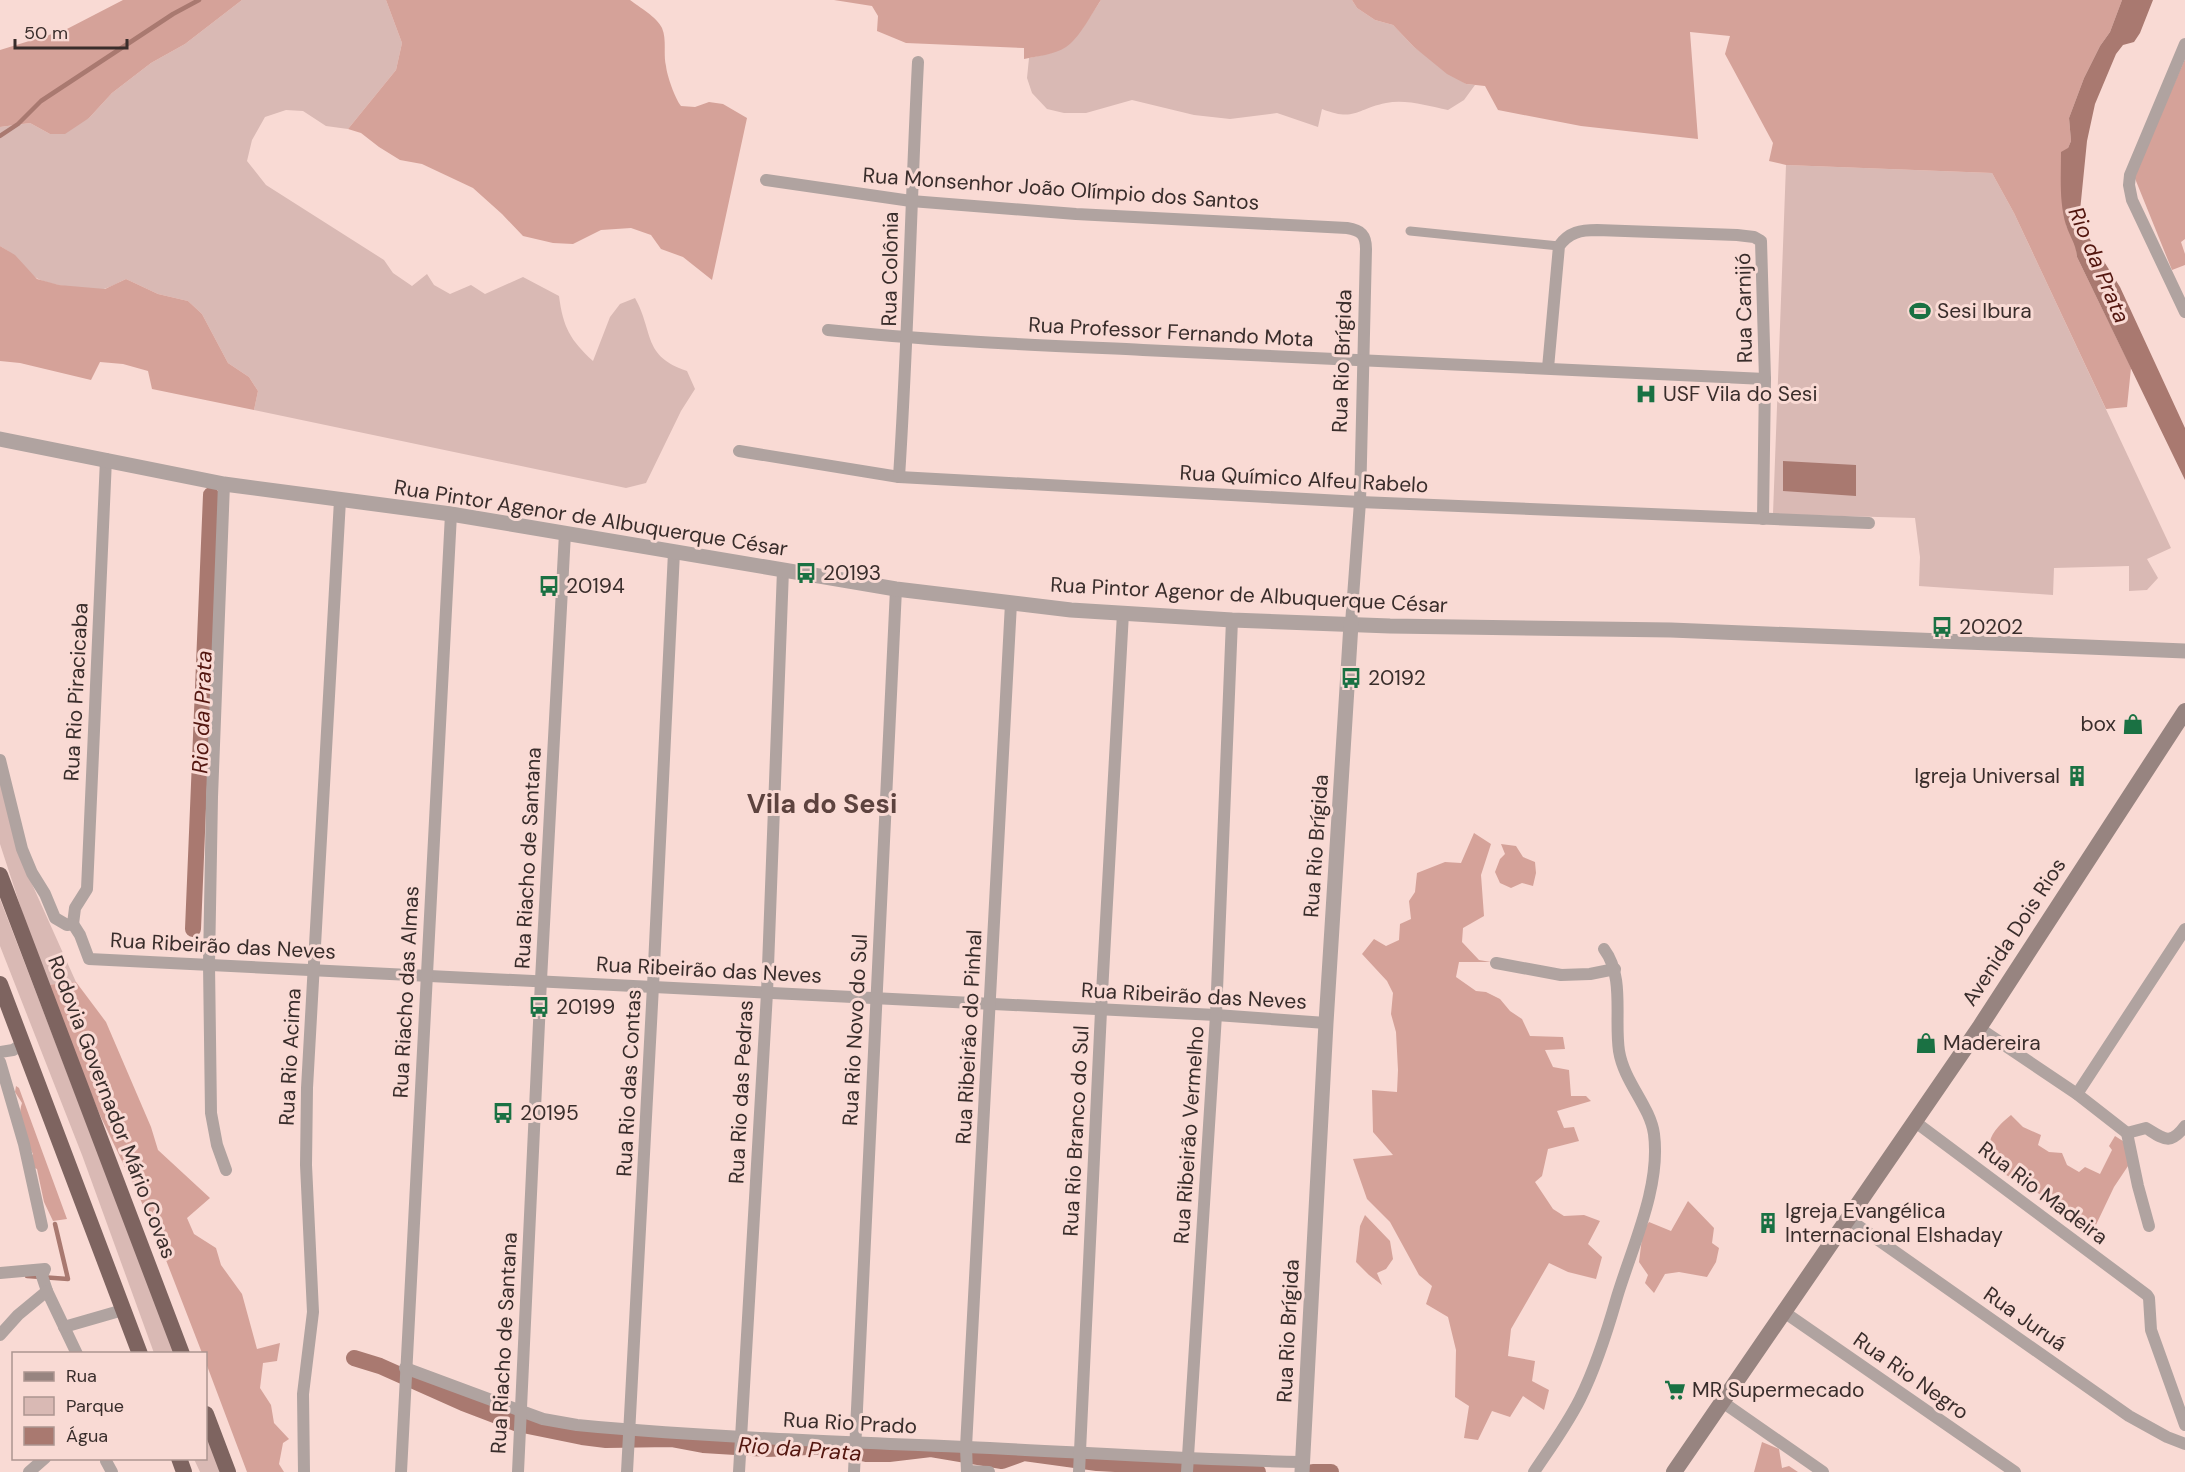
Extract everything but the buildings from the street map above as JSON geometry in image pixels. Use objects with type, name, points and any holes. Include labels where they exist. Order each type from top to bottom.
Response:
[{"type":"highway","name":"Rodovia Governador Mário Covas","points":[[0,875],[182,1352]]},
{"type":"highway","points":[[0,984],[140,1352]]},
{"type":"highway","points":[[207,1417],[228,1472]]},
{"type":"main road","name":"Avenida Dois Rios","points":[[1674,1472],[1979,1028],[2185,711]]},
{"type":"street","points":[[2185,44],[2139,151],[2130,175],[2129,185],[2132,200],[2185,312]]},
{"type":"street","name":"Rua Colônia","points":[[899,477],[908,338],[911,201],[918,62]]},
{"type":"street","name":"Rua Monsenhor João Olímpio dos Santos","points":[[766,180],[911,201],[1076,214],[1353,229]]},
{"type":"street","name":"Rua Rio Brígida","points":[[1302,1466],[1326,1023],[1360,501],[1366,242],[1363,234],[1353,229]]},
{"type":"street","name":"Rua Carnijó","points":[[1559,246],[1570,235],[1588,230],[1737,235],[1754,237],[1761,241],[1765,379],[1763,519]]},
{"type":"street","points":[[1410,231],[1559,246],[1548,368]]},
{"type":"street","name":"Rua Professor Fernando Mota","points":[[828,330],[908,338],[1362,362],[1548,368],[1765,379]]},
{"type":"street","name":"Rua Pintor Agenor de Albuquerque César","points":[[0,439],[224,484],[451,514],[896,589],[1011,603],[1232,620],[1671,630],[2185,651]]},
{"type":"street","name":"Rua Químico Alfeu Rabelo","points":[[739,452],[899,477],[1360,501],[1869,523]]},
{"type":"street","name":"Rua Rio Piracicaba","points":[[73,924],[75,908],[87,889],[106,459]]},
{"type":"street","points":[[224,484],[208,964],[211,1113],[217,1145],[226,1170]]},
{"type":"street","name":"Rua Rio Acima","points":[[304,1472],[303,1394],[313,1312],[306,1166],[307,1088],[340,500]]},
{"type":"street","name":"Rua Riacho das Almas","points":[[401,1472],[451,514]]},
{"type":"street","name":"Rua Riacho de Santana","points":[[518,1472],[565,533]]},
{"type":"street","name":"Rua Rio das Contas","points":[[627,1472],[654,986],[674,552]]},
{"type":"street","name":"Rua Rio das Pedras","points":[[739,1472],[767,993],[783,570]]},
{"type":"street","name":"Rua Rio Novo do Sul","points":[[854,1466],[896,589]]},
{"type":"street","name":"Rua Ribeirão do Pinhal","points":[[967,1470],[966,1449],[1011,603]]},
{"type":"street","name":"Rua Rio Branco do Sul","points":[[1078,1472],[1123,613]]},
{"type":"street","name":"Rua Ribeirão Vermelho","points":[[1187,1466],[1216,1015],[1232,620]]},
{"type":"street","points":[[0,760],[22,849],[32,873],[45,894],[55,918],[67,925],[73,924]]},
{"type":"street","name":"Rua Ribeirão das Neves","points":[[73,924],[89,959],[541,980],[1101,1011],[1216,1015],[1326,1023]]},
{"type":"street","points":[[2077,1094],[2185,928]]},
{"type":"street","points":[[1533,1472],[1564,1426],[1587,1384],[1612,1318],[1640,1226],[1652,1172],[1655,1146],[1651,1122],[1620,1059],[1614,969],[1611,959],[1604,950]]},
{"type":"street","points":[[1496,963],[1562,975],[1590,974],[1614,969]]},
{"type":"street","points":[[1979,1028],[2077,1094],[2127,1133],[2149,1226]]},
{"type":"street","points":[[0,1052],[13,1050],[22,1044]]},
{"type":"street","points":[[0,1062],[24,1144],[42,1226]]},
{"type":"street","name":"Rua Rio Madeira","points":[[1914,1121],[2148,1296],[2151,1330],[2185,1425]]},
{"type":"street","points":[[2127,1133],[2146,1128],[2159,1137],[2170,1139],[2179,1134],[2185,1126]]},
{"type":"street","name":"Rua Juruá","points":[[1847,1218],[2129,1416],[2185,1444]]},
{"type":"street","points":[[0,1273],[45,1280]]},
{"type":"street","points":[[45,1280],[76,1352]]},
{"type":"street","points":[[0,1335],[45,1280]]},
{"type":"street","points":[[64,1327],[123,1310]]},
{"type":"street","name":"Rua Rio Negro","points":[[1784,1312],[2015,1472]]},
{"type":"street","name":"Rua Rio Prado","points":[[405,1374],[520,1412],[558,1422],[629,1431],[854,1445],[1080,1455],[1187,1466],[1302,1466]]},
{"type":"street","points":[[1721,1401],[1823,1472]]},
{"type":"street","points":[[29,1472],[43,1460]]},
{"type":"street","points":[[967,1470],[989,1472]]},
{"type":"green space","points":[[242,0],[386,0],[402,43],[396,70],[348,129],[326,126],[303,111],[286,110],[265,117],[252,140],[247,161],[266,185],[384,260],[393,273],[412,286],[427,274],[434,285],[450,294],[471,285],[485,294],[523,277],[559,296],[565,325],[573,339],[593,361],[610,317],[620,304],[635,298],[656,350],[673,365],[687,371],[695,389],[681,411],[646,483],[626,488],[254,410],[258,391],[249,377],[228,363],[202,314],[188,301],[158,294],[126,279],[104,289],[68,287],[48,283],[35,277],[0,246],[0,127],[30,123],[50,134],[89,118],[112,93],[151,63],[185,44]]},
{"type":"green space","points":[[1101,0],[1352,0],[1357,8],[1375,20],[1393,25],[1414,47],[1466,84],[1475,85],[1464,100],[1448,110],[1401,102],[1386,103],[1349,114],[1333,113],[1322,109],[1318,127],[1277,113],[1230,119],[1194,115],[1132,100],[1086,113],[1064,113],[1047,109],[1032,93],[1027,78],[1029,58],[1051,53],[1082,29]]},
{"type":"green space","name":"Sesi Ibura","points":[[1786,165],[1992,173],[2014,213],[2171,548],[2147,559],[2158,578],[2147,590],[2129,591],[2129,566],[2054,568],[2053,595],[1919,586],[1920,557],[1915,518],[1773,514]]},
{"type":"green space","points":[[0,776],[23,864],[76,982],[46,985],[0,844]]},
{"type":"green space","points":[[0,899],[175,1352],[154,1352],[82,1155],[0,946]]},
{"type":"green space","points":[[207,1436],[220,1472],[200,1472],[194,1460],[207,1460]]},
{"type":"shaded area","points":[[123,0],[242,0],[185,44],[151,63],[112,93],[89,118],[65,134],[50,134],[30,123],[0,127],[0,50],[65,30]]},
{"type":"shaded area","points":[[386,0],[630,0],[652,16],[662,28],[667,70],[681,106],[695,107],[709,102],[723,104],[747,118],[712,280],[683,257],[661,249],[651,235],[631,228],[601,230],[573,244],[553,243],[523,236],[473,188],[422,164],[400,160],[361,133],[348,129],[396,70],[402,43]]},
{"type":"shaded area","points":[[834,0],[1101,0],[1080,32],[1066,47],[1051,54],[1024,59],[1024,48],[906,43],[877,31],[878,16],[872,6]]},
{"type":"shaded area","points":[[1352,0],[2122,0],[2110,32],[2100,46],[2084,78],[2069,118],[2071,141],[2068,148],[2066,225],[2076,246],[2077,257],[2131,368],[2127,407],[2106,409],[2014,213],[1992,173],[1786,165],[1769,161],[1773,143],[1725,54],[1730,36],[1690,32],[1698,139],[1581,126],[1498,110],[1485,86],[1466,84],[1447,74],[1414,47],[1393,25],[1375,20],[1357,8]]},
{"type":"shaded area","points":[[2185,59],[2185,239],[2181,242],[2185,254],[2185,265],[2172,270],[2134,176]]},
{"type":"shaded area","points":[[0,246],[15,255],[37,279],[59,285],[105,289],[126,279],[158,294],[188,301],[202,314],[228,363],[249,377],[258,391],[254,410],[152,389],[148,371],[123,364],[100,362],[91,380],[20,363],[0,361]]},
{"type":"shaded area","points":[[1474,833],[1491,844],[1481,875],[1484,916],[1463,928],[1462,942],[1479,960],[1491,962],[1459,962],[1456,977],[1476,991],[1486,992],[1500,999],[1510,1011],[1522,1019],[1530,1036],[1563,1037],[1565,1049],[1545,1050],[1553,1067],[1569,1070],[1571,1096],[1586,1096],[1591,1101],[1557,1111],[1564,1128],[1574,1127],[1579,1141],[1548,1149],[1542,1176],[1535,1182],[1553,1209],[1564,1216],[1584,1215],[1600,1221],[1588,1244],[1602,1257],[1596,1279],[1568,1272],[1549,1263],[1511,1329],[1508,1356],[1535,1361],[1532,1381],[1549,1390],[1544,1410],[1523,1396],[1510,1417],[1492,1411],[1478,1440],[1464,1438],[1469,1406],[1455,1397],[1456,1350],[1448,1317],[1426,1304],[1432,1286],[1419,1275],[1390,1222],[1367,1199],[1353,1159],[1393,1155],[1373,1132],[1372,1090],[1397,1092],[1398,1070],[1396,1032],[1391,1014],[1393,993],[1387,981],[1362,954],[1374,939],[1386,946],[1399,940],[1400,924],[1411,919],[1409,901],[1415,892],[1417,873],[1445,862],[1461,863]]},
{"type":"shaded area","points":[[1501,844],[1516,846],[1523,857],[1535,862],[1536,873],[1533,886],[1522,883],[1511,888],[1500,883],[1495,872],[1500,859],[1505,854]]},
{"type":"shaded area","points":[[76,982],[106,1022],[151,1127],[158,1150],[210,1198],[187,1218],[194,1234],[216,1248],[221,1265],[242,1294],[257,1349],[280,1343],[277,1361],[263,1363],[260,1388],[271,1405],[274,1423],[289,1439],[283,1443],[279,1464],[284,1472],[247,1472],[207,1366],[207,1352],[202,1352],[152,1224],[99,1113],[46,985]]},
{"type":"shaded area","points":[[16,1086],[19,1088],[67,1219],[53,1221],[44,1202],[37,1169],[24,1164],[33,1154],[22,1129],[20,1110],[22,1103],[15,1092]]},
{"type":"shaded area","points":[[2011,1115],[2023,1127],[2041,1135],[2038,1145],[2049,1152],[2062,1153],[2067,1165],[2079,1172],[2085,1167],[2100,1174],[2112,1150],[2109,1146],[2115,1136],[2126,1143],[2130,1163],[2114,1187],[2094,1229],[2087,1232],[2074,1214],[2001,1172],[1991,1155],[1990,1140],[1997,1128]]},
{"type":"shaded area","points":[[1688,1201],[1714,1228],[1712,1243],[1719,1248],[1716,1262],[1707,1277],[1679,1272],[1665,1274],[1654,1293],[1645,1283],[1648,1275],[1639,1262],[1643,1230],[1649,1222],[1671,1231]]},
{"type":"shaded area","points":[[1365,1215],[1390,1241],[1393,1259],[1386,1269],[1377,1273],[1382,1285],[1356,1262],[1360,1226]]},
{"type":"shaded area","points":[[1762,1442],[1779,1449],[1782,1468],[1789,1466],[1798,1472],[1754,1472]]},
{"type":"water","name":"Rio da Prata","points":[[2122,0],[2153,0],[2134,42],[2123,45],[2116,54],[2095,104],[2087,141],[2080,211],[2086,233],[2120,287],[2185,428],[2185,480],[2077,257],[2062,207],[2061,152],[2068,148],[2071,141],[2069,118],[2084,78],[2100,46],[2110,32]]},
{"type":"water","points":[[1783,461],[1856,465],[1856,496],[1783,491]]},
{"type":"waterway","points":[[0,136],[18,124],[41,101],[173,14],[199,0]]},
{"type":"waterway","name":"Rio da Prata","points":[[193,929],[211,495]]},
{"type":"waterway","points":[[27,1276],[68,1279],[55,1224]]},
{"type":"waterway","name":"Rio da Prata","points":[[354,1358],[380,1366],[463,1403],[518,1424],[582,1437],[606,1440],[671,1439],[703,1445],[767,1449],[829,1446],[866,1454],[931,1449],[1002,1461],[1024,1453],[1097,1463],[1258,1472]]},
{"type":"waterway","name":"Rio da Prata","points":[[1313,1472],[1331,1472]]},
{"type":"place","name":"Sesi Ibura","points":[[1920,311]]},
{"type":"place","name":"USF Vila do Sesi","points":[[1646,394]]},
{"type":"place","name":"20193","points":[[806,573]]},
{"type":"place","name":"20194","points":[[549,586]]},
{"type":"place","name":"20202","points":[[1942,627]]},
{"type":"place","name":"20192","points":[[1351,678]]},
{"type":"place","name":"box","points":[[2133,724]]},
{"type":"place","name":"Igreja Universal","points":[[2077,776]]},
{"type":"place","name":"20199","points":[[539,1007]]},
{"type":"place","name":"Madereira","points":[[1926,1043]]},
{"type":"place","name":"20195","points":[[503,1113]]},
{"type":"place","name":"Igreja Evangélica Internacional Elshaday","points":[[1768,1223]]},
{"type":"place","name":"MR Supermecado","points":[[1675,1390]]},
{"type":"district","name":"Vila do Sesi","points":[[822,803]]}]
